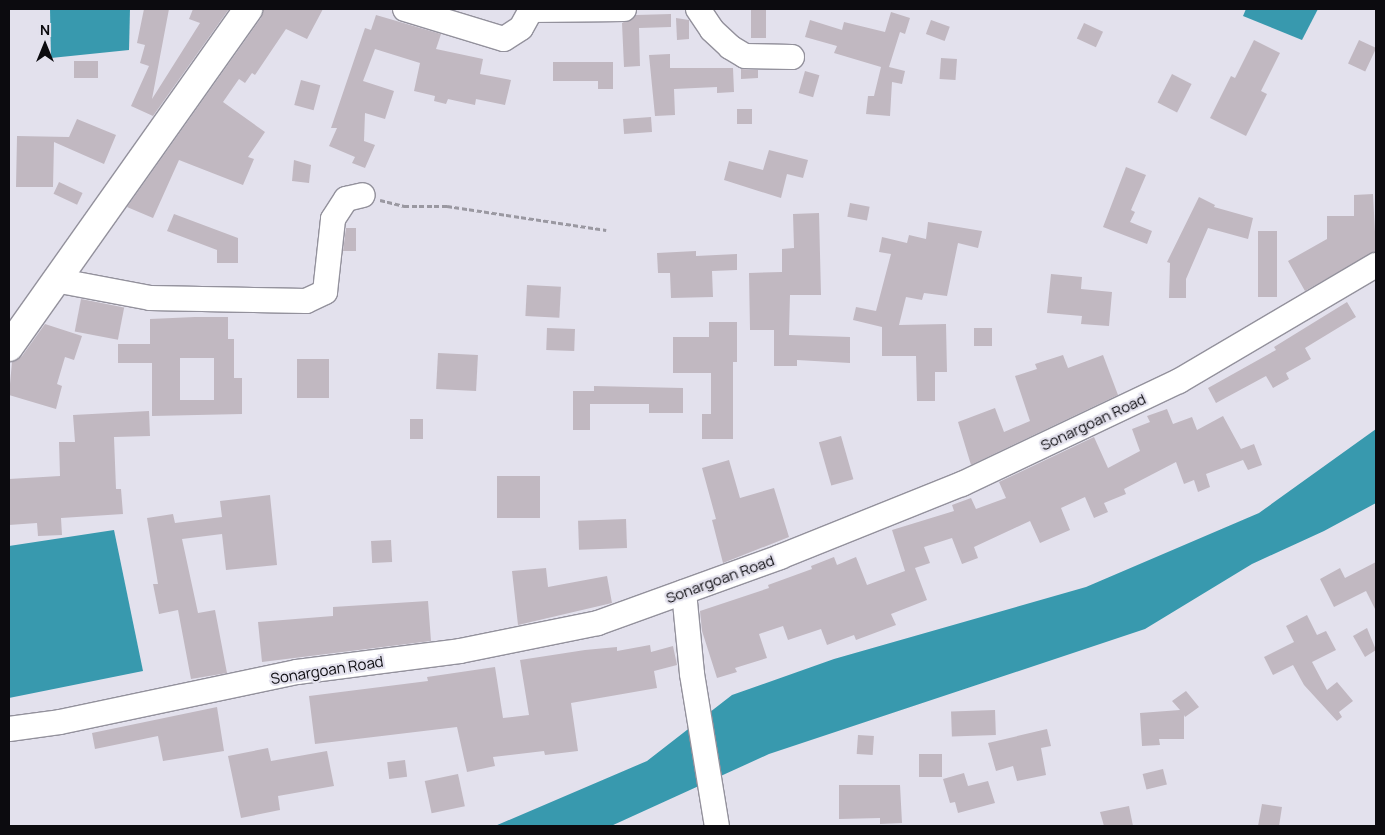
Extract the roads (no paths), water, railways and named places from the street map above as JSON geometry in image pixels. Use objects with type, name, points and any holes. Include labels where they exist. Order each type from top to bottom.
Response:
[{"type":"main road","points":[[9,347],[248,9]]},
{"type":"street","points":[[405,9],[504,39],[521,28],[531,10],[624,9]]},
{"type":"street","points":[[698,9],[718,36],[745,56],[792,57]]},
{"type":"street","points":[[55,280],[150,298],[306,301],[325,292],[333,219],[346,199],[363,195]]},
{"type":"street","name":"Sonargoan Road","points":[[9,729],[60,722],[298,672],[460,651],[598,623],[684,592],[962,484],[1179,381],[1376,265]]},
{"type":"street","points":[[684,592],[692,674],[717,825]]},
{"type":"water","points":[[50,9],[130,9],[129,50],[51,58]]},
{"type":"water","points":[[1246,9],[1318,9],[1302,40],[1243,16]]},
{"type":"water","points":[[1376,429],[1376,503],[1324,531],[1252,564],[1145,629],[769,754],[611,826],[495,826],[647,761],[732,695],[834,659],[1086,587],[1259,513]]},
{"type":"water","points":[[114,530],[143,671],[9,698],[9,546]]}]
